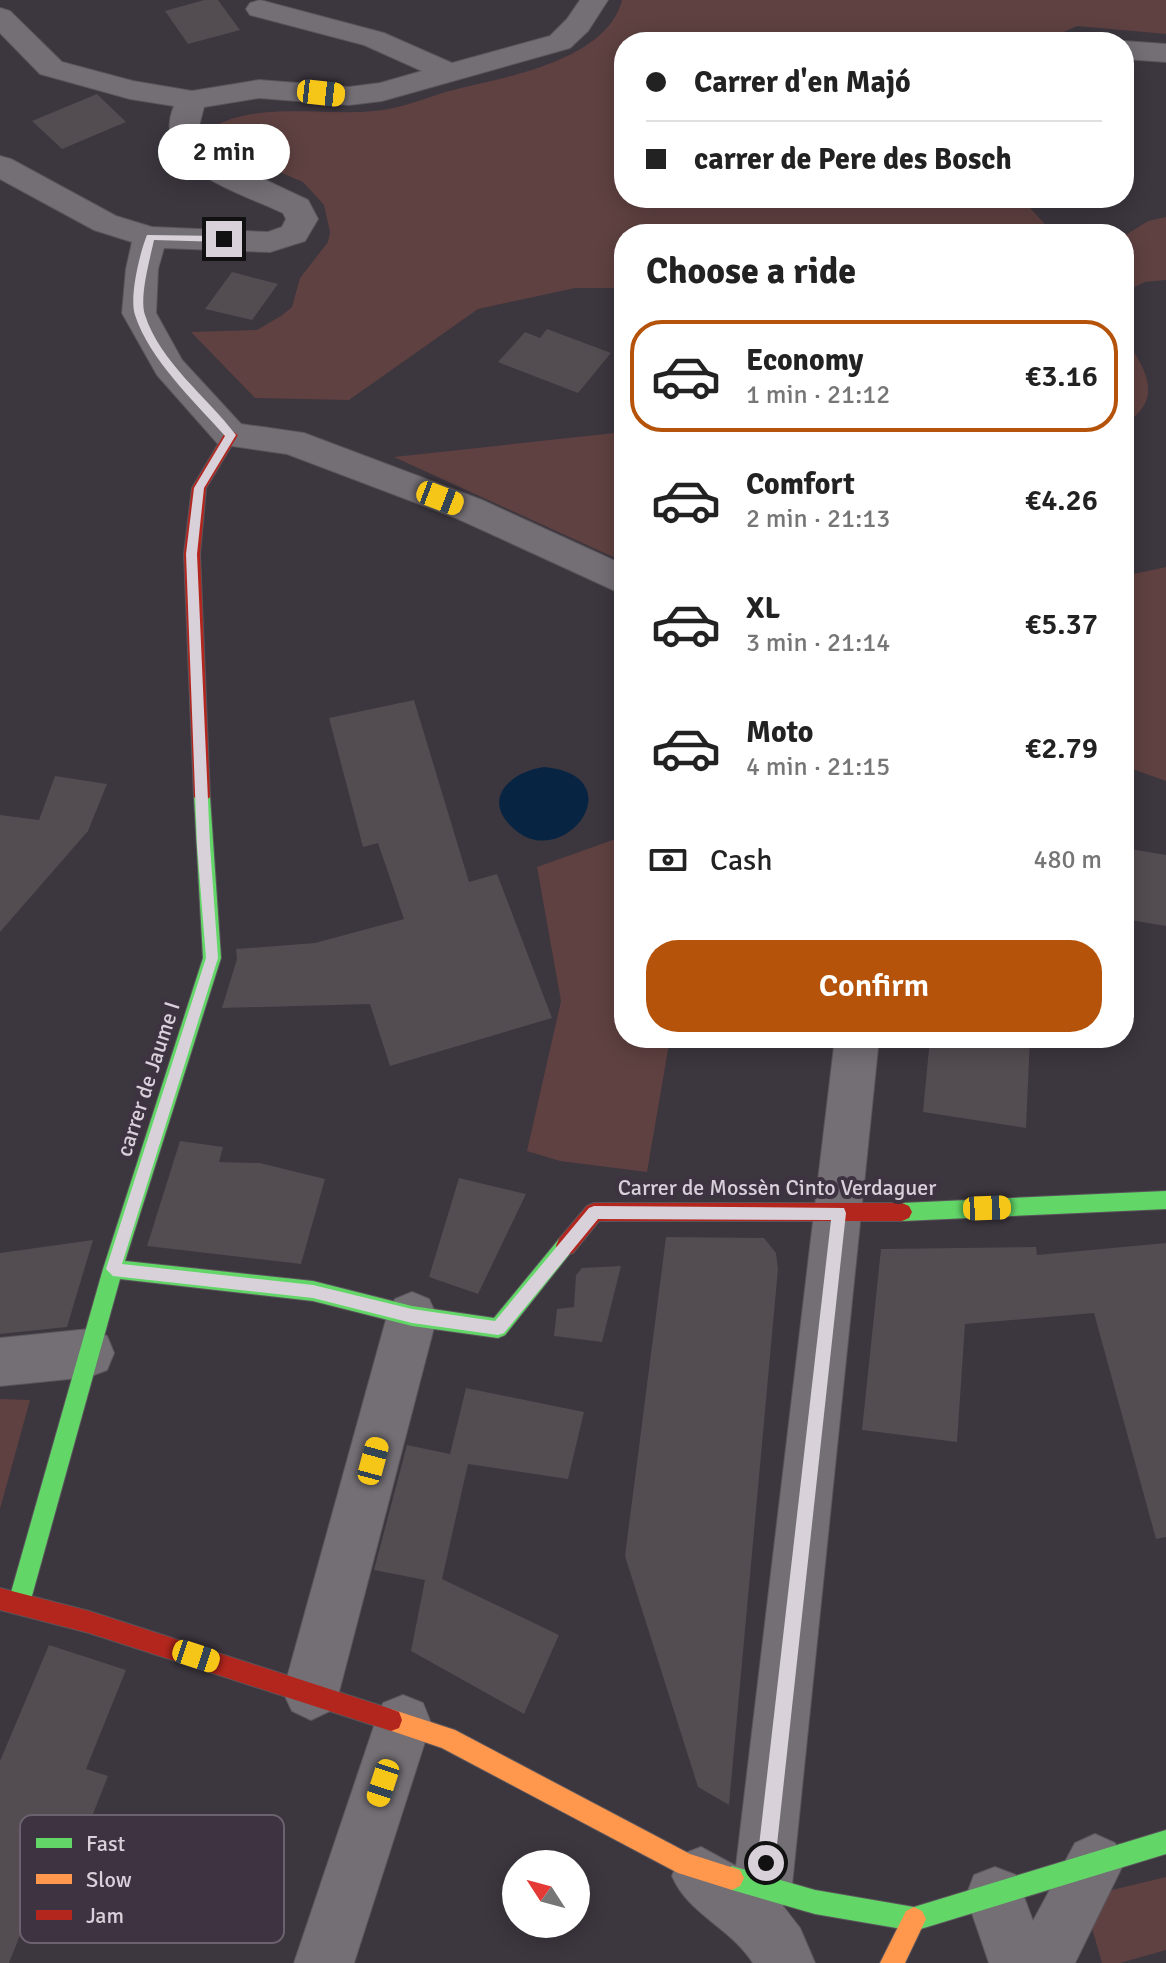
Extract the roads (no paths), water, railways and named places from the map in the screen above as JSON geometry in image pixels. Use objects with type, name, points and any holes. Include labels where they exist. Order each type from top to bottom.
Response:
[{"type":"street","points":[[0,17],[51,68],[130,90],[192,100],[259,89],[349,96],[382,92],[560,42],[578,25],[594,0]]},
{"type":"street","points":[[260,9],[374,39],[450,73]]},
{"type":"street","points":[[1134,51],[1166,53]]},
{"type":"street","points":[[0,166],[105,223],[150,237],[270,242],[288,238],[301,223],[301,211],[297,207],[256,189],[196,156],[186,142],[182,128],[192,100]]},
{"type":"street","points":[[150,237],[142,269],[139,313],[169,367],[231,435],[291,442],[469,509],[614,576]]},
{"type":"street","name":"carrer de Jaume I","points":[[19,1603],[113,1269],[212,958],[203,829],[192,554],[199,488],[231,435]]},
{"type":"street","points":[[763,1885],[856,1048]]},
{"type":"street","name":"Carrer de Mossèn Cinto Verdaguer","points":[[113,1269],[313,1291],[412,1316],[498,1328],[594,1212],[839,1213],[1166,1200]]},
{"type":"street","points":[[311,1692],[412,1316]]},
{"type":"street","points":[[0,1362],[89,1353]]},
{"type":"street","points":[[0,1599],[311,1692],[447,1738],[686,1865],[744,1908],[778,1943],[785,1963]]},
{"type":"street","points":[[324,1963],[403,1723]]},
{"type":"street","points":[[686,1865],[815,1902],[914,1919],[1166,1842]]},
{"type":"street","points":[[1043,1963],[1095,1863]]},
{"type":"street","points":[[995,1896],[1019,1963]]},
{"type":"street","points":[[892,1963],[914,1919]]},
{"type":"water","points":[[544,767],[571,774],[585,787],[588,803],[582,818],[569,832],[552,840],[533,839],[513,828],[500,807],[500,797],[511,781]]}]
